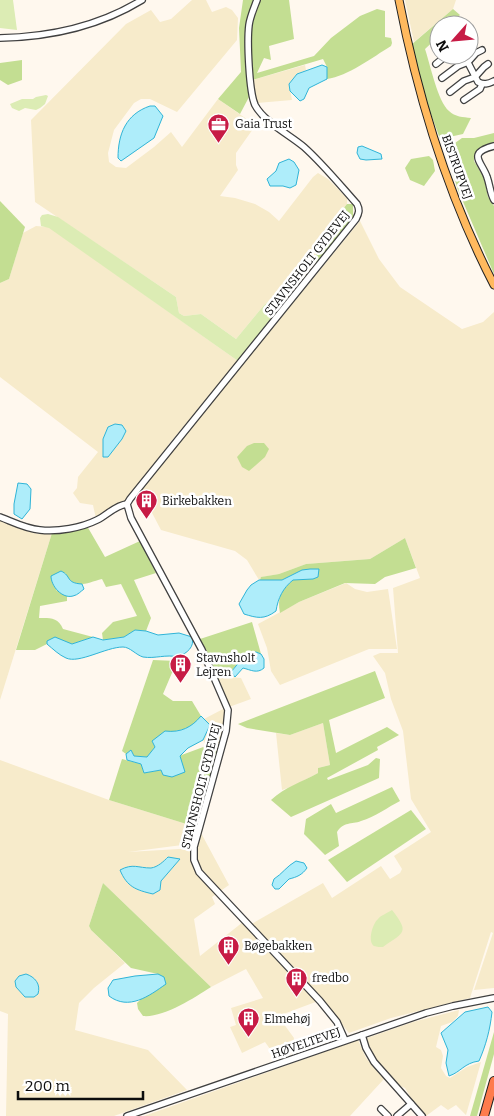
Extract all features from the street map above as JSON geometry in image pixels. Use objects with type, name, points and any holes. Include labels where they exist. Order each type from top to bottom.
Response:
[{"type":"highway","points":[[484,1116],[494,1080]]},
{"type":"main road","name":"BISTRUPVEJ","points":[[394,0],[410,52]]},
{"type":"main road","name":"BISTRUPVEJ","points":[[399,0],[418,85],[453,191],[494,285]]},
{"type":"street","points":[[0,38],[57,33],[89,25],[114,15],[142,0]]},
{"type":"street","name":"STAVNSHOLT GYDEVEJ","points":[[127,504],[359,213],[357,204],[306,149],[265,117],[256,107],[252,94],[248,36],[249,23],[257,0]]},
{"type":"street","points":[[450,92],[464,81],[475,77],[488,64]]},
{"type":"street","points":[[442,78],[460,65]]},
{"type":"street","points":[[469,65],[478,82],[488,84],[494,81]]},
{"type":"street","points":[[464,100],[480,89],[482,84]]},
{"type":"street","points":[[494,146],[480,152],[478,162],[487,176],[491,196],[494,200]]},
{"type":"street","name":"STAVNSHOLT GYDEVEJ","points":[[0,517],[19,525],[40,530],[67,528],[93,522],[120,505],[127,504]]},
{"type":"street","name":"STAVNSHOLT GYDEVEJ","points":[[127,504],[136,526],[202,650],[228,710],[226,731],[194,847],[194,860],[199,872],[320,1001],[337,1022],[345,1040]]},
{"type":"street","name":"HØVELTEVEJ","points":[[127,1116],[426,1013],[494,998]]},
{"type":"street","points":[[362,1035],[366,1048],[374,1062],[422,1116]]},
{"type":"street","points":[[397,1116],[411,1104]]},
{"type":"street","points":[[382,1109],[388,1116]]},
{"type":"shaded area","points":[[192,0],[206,0],[212,12],[226,7],[232,10],[238,18],[237,40],[177,112],[150,99],[141,99],[134,103],[114,130],[108,153],[109,162],[116,167],[126,168],[171,132],[182,147],[218,99],[248,120],[250,129],[253,129],[236,153],[238,170],[220,196],[255,204],[269,212],[279,221],[318,173],[328,179],[347,198],[347,204],[316,242],[316,264],[292,297],[270,300],[236,339],[201,314],[184,316],[179,313],[176,297],[35,202],[31,120],[126,24],[151,10],[160,22],[171,19]]},
{"type":"shaded area","points":[[405,0],[456,0],[453,9],[446,15],[429,15],[429,29],[414,42]]},
{"type":"shaded area","points":[[305,65],[306,70],[297,74],[289,84],[292,100],[257,103],[252,80]]},
{"type":"shaded area","points":[[360,221],[379,259],[400,287],[462,329],[483,322],[494,312],[494,988],[474,990],[493,933],[491,932],[470,998],[391,1018],[349,1033],[321,1000],[278,1016],[294,1038],[292,1048],[275,1056],[265,1042],[242,1053],[230,1027],[236,1025],[231,1008],[263,998],[246,969],[211,987],[103,883],[89,926],[125,963],[79,1003],[75,1030],[148,1050],[187,1090],[114,1116],[6,1116],[8,1014],[0,1011],[0,760],[109,800],[196,827],[190,844],[128,852],[196,848],[201,833],[229,885],[212,897],[215,904],[194,919],[200,956],[243,922],[248,926],[323,883],[332,898],[381,866],[390,879],[400,873],[402,869],[394,856],[431,832],[411,799],[403,731],[391,699],[385,673],[373,656],[380,653],[398,653],[393,588],[420,578],[405,538],[370,559],[306,564],[279,574],[262,577],[259,580],[247,560],[235,551],[161,530],[140,490],[126,503],[96,519],[93,505],[80,503],[73,493],[77,488],[78,477],[98,452],[0,377],[0,283],[9,279],[23,233],[36,226],[49,227],[238,361],[168,445],[172,451]]},
{"type":"shaded area","points":[[0,520],[38,534],[52,533],[0,700]]},
{"type":"shaded area","points":[[346,583],[355,589],[367,592],[388,589],[397,649],[369,649],[280,685],[271,671],[267,648],[258,624],[299,602]]},
{"type":"shaded area","points":[[221,676],[241,678],[251,699],[229,707],[218,679]]},
{"type":"shaded area","points":[[225,708],[226,716],[218,751],[206,746],[203,740],[210,725],[204,719]]},
{"type":"shaded area","points":[[323,723],[330,765],[318,768],[318,773],[282,790],[276,733],[290,735]]},
{"type":"shaded area","points":[[459,1010],[458,1016],[452,1022],[441,1026],[436,1047],[441,1050],[443,1056],[441,1068],[446,1076],[450,1078],[467,1067],[481,1062],[466,1115],[456,1105],[448,1110],[441,1105],[426,1116],[414,1103],[405,1088],[398,1085],[375,1060],[368,1047],[367,1038],[413,1022]]},
{"type":"shaded area","points":[[358,1040],[366,1058],[384,1079],[350,1116],[144,1116]]},
{"type":"green space","points":[[0,0],[13,0],[17,30],[0,28]]},
{"type":"green space","points":[[243,0],[255,0],[246,26],[245,48],[249,97],[240,114],[218,99],[241,72],[239,28]]},
{"type":"green space","points":[[259,0],[289,0],[294,39],[269,46],[271,60],[264,58],[257,73],[314,56],[331,38],[360,16],[377,9],[385,11],[385,37],[391,38],[391,46],[360,66],[327,79],[327,67],[323,59],[252,80],[250,28]]},
{"type":"green space","points":[[453,9],[460,15],[446,15]]},
{"type":"green space","points":[[429,30],[429,45],[425,49],[441,100],[449,111],[454,114],[471,118],[463,134],[440,139],[426,100],[411,45]]},
{"type":"green space","points":[[22,60],[22,80],[8,85],[0,80],[0,63]]},
{"type":"green space","points":[[48,96],[45,104],[36,110],[25,108],[19,111],[12,108],[10,104],[22,99],[33,99]]},
{"type":"green space","points":[[494,133],[494,143],[477,150],[474,161],[484,178],[488,197],[494,206],[494,274],[458,190],[450,165],[448,148],[462,138],[474,138]]},
{"type":"green space","points":[[429,156],[433,160],[435,171],[424,186],[410,180],[405,168],[411,159]]},
{"type":"green space","points":[[0,201],[25,227],[9,279],[0,283]]},
{"type":"green space","points":[[347,204],[353,204],[353,217],[316,264],[316,242]]},
{"type":"green space","points":[[48,214],[58,217],[176,297],[179,313],[184,316],[201,314],[236,339],[270,300],[292,297],[238,361],[49,228],[41,226],[40,218],[42,215]]},
{"type":"green space","points":[[254,443],[264,443],[269,449],[265,457],[249,471],[242,467],[237,457],[247,446]]},
{"type":"green space","points":[[87,526],[105,557],[140,541],[156,573],[134,580],[151,618],[146,631],[135,630],[124,637],[103,640],[102,633],[113,622],[137,616],[121,584],[106,587],[102,579],[86,584],[76,584],[65,573],[56,590],[67,596],[67,601],[40,606],[39,618],[56,620],[63,629],[93,637],[72,644],[47,641],[47,644],[35,650],[16,650],[52,533]]},
{"type":"green space","points":[[405,538],[416,568],[385,577],[375,584],[345,583],[299,602],[280,613],[279,602],[281,594],[285,587],[293,580],[302,580],[302,570],[282,580],[260,580],[261,577],[279,574],[306,564],[370,559]]},
{"type":"green space","points":[[252,622],[261,654],[256,652],[242,656],[233,669],[233,676],[235,677],[221,676],[218,679],[200,639]]},
{"type":"green space","points":[[153,660],[177,661],[163,694],[173,701],[192,701],[201,716],[192,727],[172,732],[152,741],[155,747],[147,757],[134,756],[131,750],[126,754],[122,751]]},
{"type":"green space","points":[[375,671],[385,698],[329,720],[336,753],[387,727],[399,735],[377,747],[378,750],[327,778],[328,780],[368,765],[376,758],[380,759],[379,778],[291,817],[271,800],[288,788],[318,773],[318,768],[330,765],[323,723],[290,735],[247,728],[238,724]]},
{"type":"green space","points":[[206,746],[218,751],[196,827],[109,800],[122,759],[141,764],[144,773],[161,770],[163,775],[179,756]]},
{"type":"green space","points":[[392,787],[400,801],[371,817],[342,826],[337,832],[339,846],[325,855],[304,834],[306,819],[331,804],[336,813]]},
{"type":"green space","points":[[411,810],[426,829],[347,882],[328,860]]},
{"type":"green space","points":[[103,883],[211,987],[169,1011],[151,1016],[143,1016],[138,1009],[137,1003],[159,989],[158,974],[131,968],[91,930],[89,926]]},
{"type":"green space","points":[[392,910],[401,923],[402,932],[383,947],[374,946],[371,936],[374,924],[379,918]]},
{"type":"green space","points":[[494,1032],[494,1054],[477,1116],[470,1116]]},
{"type":"water","points":[[322,65],[327,67],[327,79],[309,88],[304,99],[300,101],[290,91],[289,84],[297,74]]},
{"type":"water","points":[[150,106],[155,106],[163,116],[154,138],[121,161],[118,158],[118,149],[125,126],[135,114]]},
{"type":"water","points":[[362,146],[381,154],[382,159],[360,159],[357,153],[358,147]]},
{"type":"water","points":[[289,159],[294,162],[299,170],[296,185],[290,188],[270,186],[267,179],[276,171],[279,163]]},
{"type":"water","points":[[115,424],[122,425],[126,431],[108,457],[103,457],[103,439],[108,427]]},
{"type":"water","points":[[18,483],[27,484],[31,489],[30,509],[22,519],[14,514]]},
{"type":"water","points":[[319,569],[318,577],[293,580],[286,586],[276,611],[268,616],[260,617],[244,614],[239,604],[251,585],[259,580],[282,580],[302,570]]},
{"type":"water","points":[[61,571],[71,581],[82,584],[84,589],[73,596],[61,594],[53,584],[51,576]]},
{"type":"water","points":[[135,630],[158,635],[179,633],[192,637],[193,641],[187,652],[178,657],[143,657],[123,647],[78,659],[71,659],[61,655],[47,644],[47,641],[55,637],[72,644],[93,637],[103,640],[124,637]]},
{"type":"water","points":[[248,652],[261,654],[264,659],[264,668],[256,671],[243,668],[235,677],[231,672],[242,656]]},
{"type":"water","points":[[201,716],[210,725],[203,740],[188,748],[180,756],[185,772],[172,777],[163,775],[161,770],[144,773],[141,764],[127,760],[126,754],[131,750],[134,756],[147,757],[155,747],[152,741],[165,731],[176,731],[186,728]]},
{"type":"water","points":[[168,857],[180,859],[161,881],[160,890],[153,894],[133,887],[120,870],[132,866],[151,868],[161,864]]},
{"type":"water","points":[[296,861],[304,863],[307,868],[299,875],[289,879],[279,889],[275,889],[272,885],[274,879]]},
{"type":"water","points":[[26,974],[35,979],[38,984],[38,994],[34,997],[25,997],[16,987],[15,981],[19,976]]},
{"type":"water","points":[[158,974],[164,977],[166,984],[146,997],[131,1002],[124,1002],[109,996],[108,988],[113,980]]},
{"type":"water","points":[[488,1007],[492,1012],[490,1025],[479,1061],[449,1076],[446,1063],[448,1050],[441,1033],[465,1012]]},
{"type":"place","name":"Gaia Trust","points":[[219,143]]},
{"type":"place","name":"Birkebakken","points":[[146,520]]},
{"type":"place","name":"Stavnsholt Lejren","points":[[180,684]]},
{"type":"place","name":"Bøgebakken","points":[[228,965]]},
{"type":"place","name":"fredbo","points":[[296,997]]},
{"type":"place","name":"Elmehøj","points":[[248,1038]]}]
